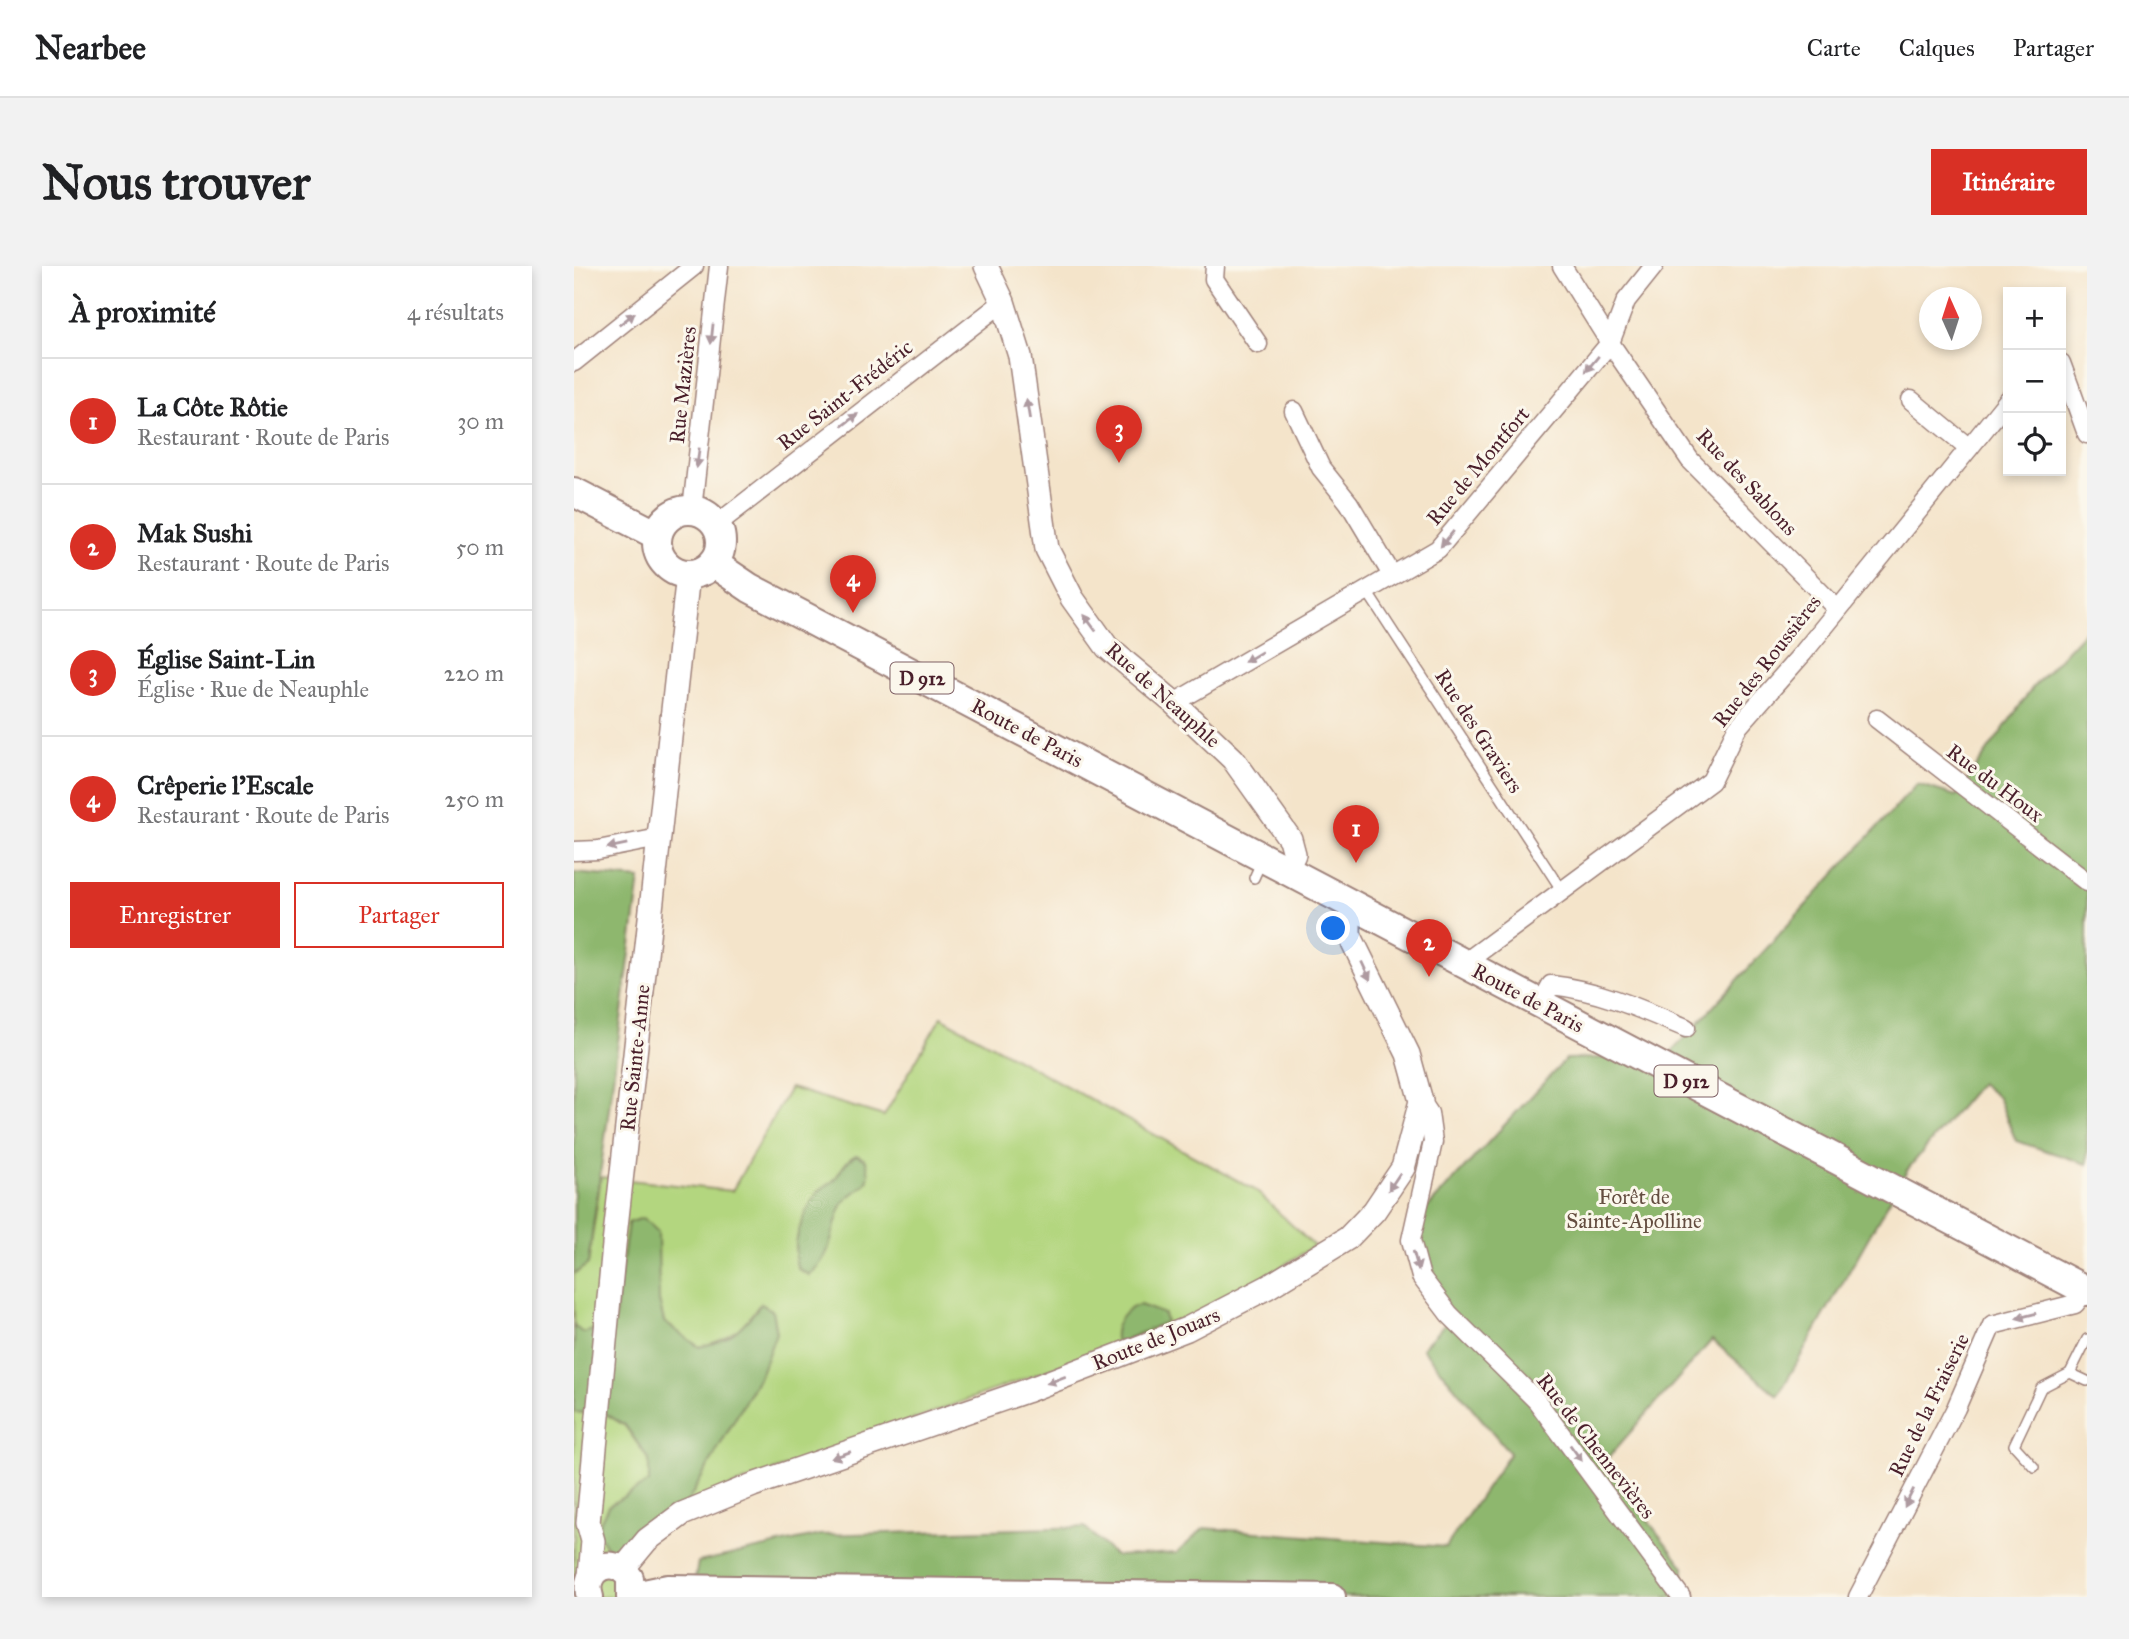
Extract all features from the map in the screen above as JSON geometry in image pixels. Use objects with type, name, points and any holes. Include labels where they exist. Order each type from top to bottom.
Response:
[{"type":"main road","points":[[574,492],[657,535]]},
{"type":"main road","points":[[692,510],[702,512],[716,525],[721,545],[701,569],[670,568],[664,562],[657,545],[657,535],[660,526],[674,514],[692,510]]},
{"type":"main road","name":"Route de Paris","points":[[701,569],[750,588],[1267,869],[1354,908],[1463,964],[2086,1290]]},
{"type":"main road","points":[[589,1591],[599,1568],[625,1580],[668,1588],[1332,1597]]},
{"type":"street","points":[[574,362],[694,266]]},
{"type":"street","name":"Rue Mazières","points":[[692,510],[719,266]]},
{"type":"street","name":"Rue de Neauphle","points":[[986,266],[1003,302],[1020,356],[1046,550],[1072,598],[1107,647],[1174,703],[1233,759],[1286,832],[1294,854],[1267,869]]},
{"type":"street","name":"Rue des Sablons","points":[[1562,266],[1610,343],[1690,460],[1837,609]]},
{"type":"street","name":"Rue de Montfort","points":[[1174,703],[1438,550],[1610,343],[1626,301],[1654,266]]},
{"type":"street","points":[[1214,267],[1214,279],[1258,344]]},
{"type":"street","name":"Rue Saint-Frédéric","points":[[716,525],[1003,302]]},
{"type":"street","points":[[2066,376],[2087,434]]},
{"type":"street","points":[[1911,400],[1969,448]]},
{"type":"street","name":"Rue des Roussières","points":[[1463,964],[1711,781],[1737,728],[2003,406]]},
{"type":"street","points":[[1294,411],[1321,468],[1349,503],[1392,575]]},
{"type":"street","name":"Rue Sainte-Anne","points":[[589,1591],[593,1541],[588,1523],[659,838],[701,569]]},
{"type":"street","name":"Rue du Houx","points":[[1877,719],[2087,882]]},
{"type":"street","points":[[574,851],[598,850],[659,838]]},
{"type":"street","points":[[1354,908],[1349,920],[1349,934],[1408,1054],[1421,1101]]},
{"type":"street","points":[[1540,1004],[1551,985],[1574,988],[1599,993],[1686,1028]]},
{"type":"street","name":"Route de Jouars","points":[[625,1580],[647,1540],[682,1514],[752,1485],[1026,1391],[1152,1343],[1226,1311],[1268,1287],[1348,1238],[1374,1211],[1403,1168],[1421,1101]]},
{"type":"street","name":"Rue de Chennevières","points":[[1421,1101],[1429,1113],[1433,1142],[1411,1240],[1421,1277],[1449,1314],[1536,1400],[1681,1597]]},
{"type":"street","name":"Rue de la Fraiserie","points":[[1858,1597],[1956,1408],[1992,1325],[2075,1304],[2086,1290]]},
{"type":"street","points":[[593,1541],[625,1580]]},
{"type":"lane","name":"Rue des Graviers","points":[[1366,590],[1562,891]]},
{"type":"lane","points":[[2034,1467],[2014,1445],[2041,1388],[2070,1373],[2087,1339]]},
{"type":"lane","points":[[2070,1373],[2087,1381]]},
{"type":"green space","name":"Forêt de Sainte-Apolline","points":[[2087,629],[2087,1164],[2016,1141],[1998,1097],[1980,1083],[1907,1170],[1778,1396],[1712,1340],[1603,1463],[1684,1567],[1683,1597],[692,1597],[698,1562],[820,1535],[1085,1527],[1115,1556],[1177,1553],[1204,1528],[1446,1547],[1510,1453],[1422,1348],[1447,1322],[1418,1257],[1417,1219],[1566,1059],[1668,1056],[1917,784],[1956,796],[2033,687]]},
{"type":"green space","points":[[574,873],[640,879],[588,1264],[574,1274]]},
{"type":"green space","points":[[941,1017],[1255,1190],[1314,1246],[1216,1308],[687,1503],[761,1373],[760,1304],[747,1320],[727,1337],[699,1347],[664,1322],[659,1301],[614,1324],[582,1334],[574,1326],[574,1274],[588,1264],[601,1177],[732,1191],[790,1088],[884,1116]]},
{"type":"green space","points":[[856,1155],[865,1159],[868,1178],[841,1207],[827,1251],[809,1275],[798,1269],[796,1260],[795,1250],[803,1218],[818,1192],[833,1181],[846,1163]]},
{"type":"green space","points":[[643,1218],[658,1232],[659,1301],[664,1322],[699,1347],[727,1337],[761,1304],[772,1310],[776,1333],[761,1373],[687,1503],[655,1529],[622,1548],[608,1550],[596,1531],[608,1506],[649,1482],[649,1460],[625,1425],[606,1414],[574,1412],[574,1326],[583,1333],[614,1324],[628,1223]]},
{"type":"green space","points":[[1140,1305],[1164,1314],[1166,1322],[1120,1342],[1115,1340],[1121,1318]]},
{"type":"green space","points":[[574,1412],[606,1414],[625,1426],[649,1460],[649,1482],[608,1506],[608,1550],[622,1548],[627,1597],[574,1597]]},
{"type":"place","name":"Église Saint-Lin","points":[[1119,463]]},
{"type":"place","name":"Crêperie l'Escale","points":[[853,613]]},
{"type":"place","name":"La Côte Rôtie","points":[[1356,863]]},
{"type":"place","name":"Mak Sushi","points":[[1429,977]]}]
